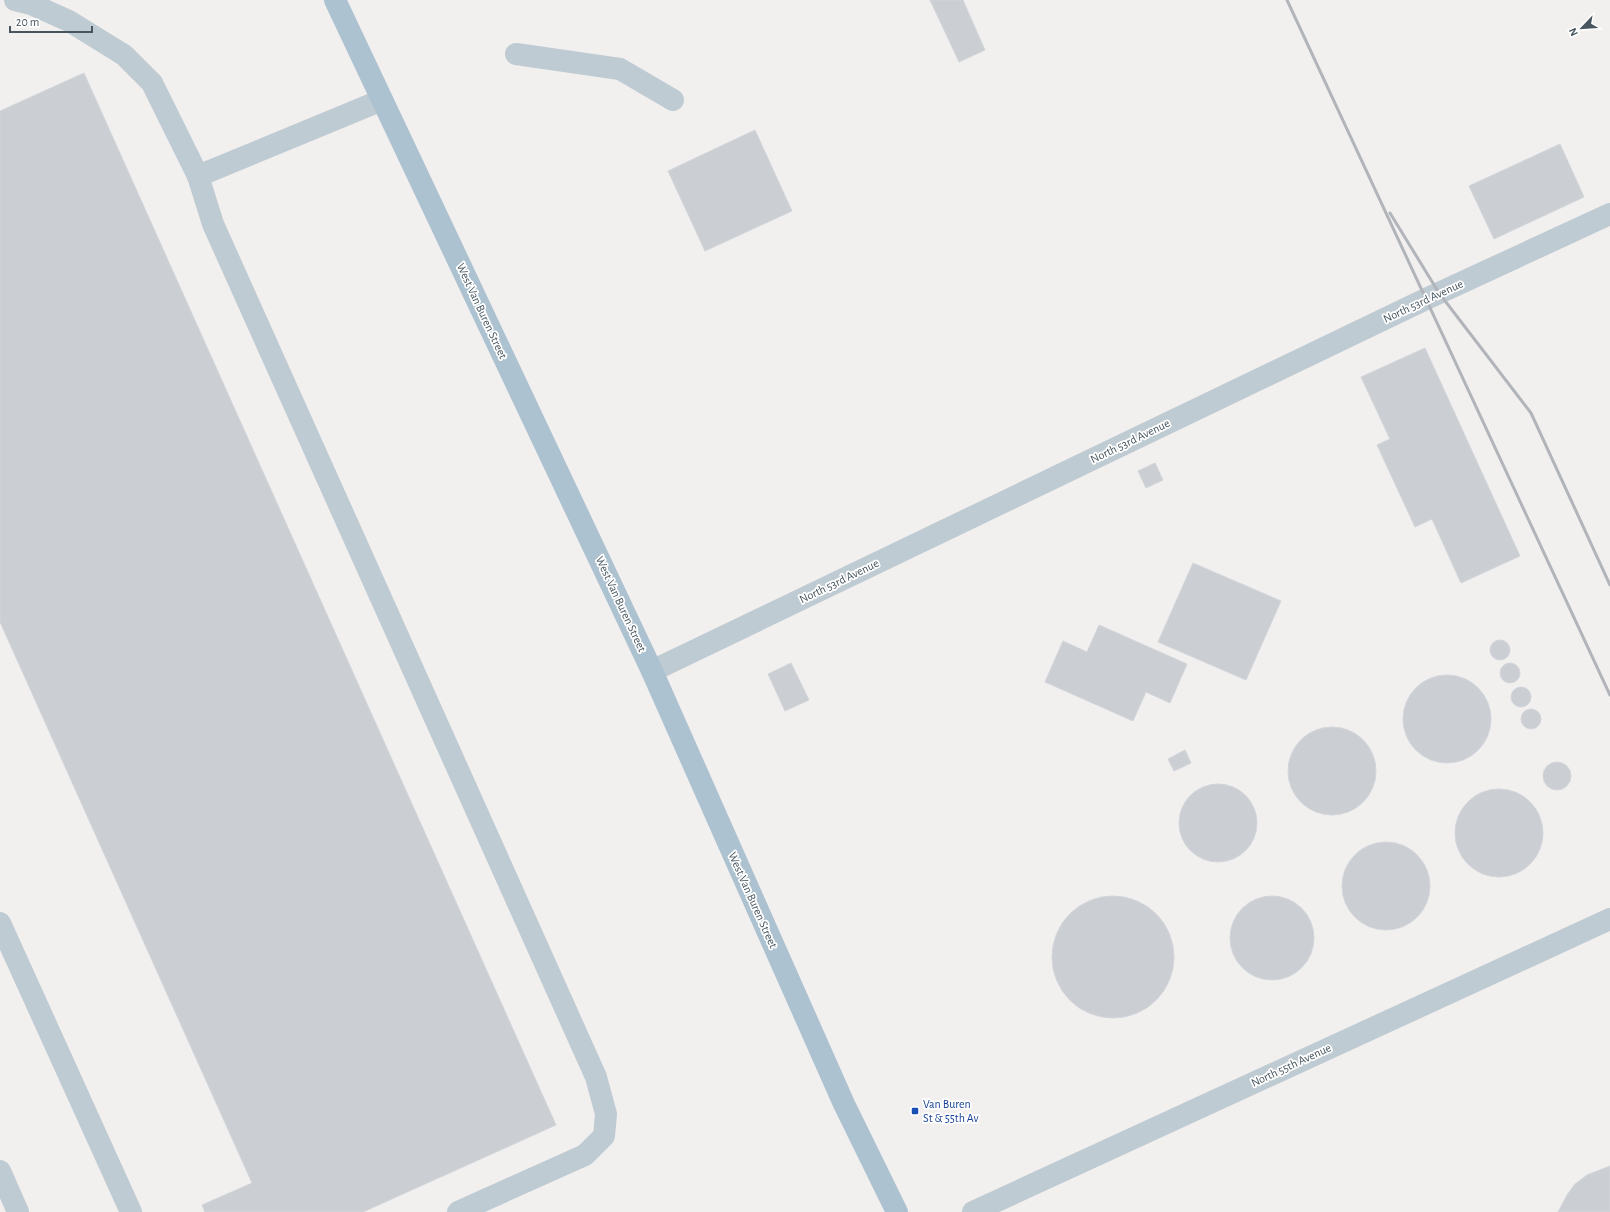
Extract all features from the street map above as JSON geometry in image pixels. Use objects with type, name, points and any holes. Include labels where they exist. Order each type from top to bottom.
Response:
[{"type":"main road","name":"West Van Buren Street","points":[[335,0],[652,671],[844,1104],[897,1212]]},
{"type":"street","points":[[15,0],[31,4],[69,21],[124,55],[152,83],[198,176],[213,224],[596,1077],[606,1114],[604,1136],[585,1156],[458,1212]]},
{"type":"street","points":[[516,54],[620,69],[673,100]]},
{"type":"street","points":[[198,176],[382,100]]},
{"type":"street","name":"North 53rd Avenue","points":[[652,671],[1426,299],[1610,214]]},
{"type":"street","name":"North 55th Avenue","points":[[973,1212],[1610,919]]},
{"type":"street","points":[[0,922],[131,1212]]},
{"type":"street","points":[[0,1171],[18,1212]]},
{"type":"building","points":[[930,0],[963,0],[985,50],[959,62]]},
{"type":"building","points":[[84,73],[556,1125],[363,1212],[205,1212],[202,1205],[252,1183],[0,622],[0,111]]},
{"type":"building","points":[[755,130],[792,211],[705,251],[668,171]]},
{"type":"building","points":[[1560,144],[1584,197],[1494,239],[1469,186]]},
{"type":"building","points":[[1425,348],[1520,556],[1461,583],[1432,519],[1415,527],[1377,445],[1390,439],[1361,377]]},
{"type":"building","points":[[1155,463],[1163,480],[1146,488],[1138,471]]},
{"type":"building","points":[[1193,563],[1281,601],[1246,680],[1158,642]]},
{"type":"building","points":[[1099,625],[1187,664],[1170,703],[1146,692],[1133,721],[1045,682],[1063,641],[1087,652]]},
{"type":"building","points":[[1500,640],[1507,643],[1510,650],[1507,657],[1500,660],[1493,657],[1490,650],[1493,643]]},
{"type":"building","points":[[791,663],[809,700],[785,711],[768,674]]},
{"type":"building","points":[[1510,663],[1517,666],[1520,673],[1517,680],[1510,683],[1503,680],[1500,673],[1503,666]]},
{"type":"building","points":[[1447,675],[1464,678],[1478,688],[1488,702],[1491,719],[1488,736],[1478,750],[1464,760],[1447,763],[1430,760],[1416,750],[1406,736],[1403,719],[1406,702],[1416,688],[1430,678]]},
{"type":"building","points":[[1521,687],[1528,690],[1531,697],[1528,704],[1521,707],[1514,704],[1511,697],[1514,690]]},
{"type":"building","points":[[1531,709],[1538,712],[1541,719],[1538,726],[1531,729],[1524,726],[1521,719],[1524,712]]},
{"type":"building","points":[[1332,727],[1349,730],[1363,740],[1373,754],[1376,771],[1373,788],[1363,802],[1349,812],[1332,815],[1315,812],[1301,802],[1291,788],[1288,771],[1291,754],[1301,740],[1315,730]]},
{"type":"building","points":[[1185,750],[1191,763],[1174,771],[1168,759]]},
{"type":"building","points":[[1557,762],[1567,766],[1571,776],[1567,786],[1557,790],[1547,786],[1543,776],[1547,766]]},
{"type":"building","points":[[1218,784],[1233,787],[1240,791],[1250,801],[1254,808],[1257,823],[1254,838],[1250,845],[1240,855],[1233,859],[1218,862],[1203,859],[1196,855],[1186,845],[1182,838],[1179,823],[1182,808],[1186,801],[1196,791],[1203,787]]},
{"type":"building","points":[[1499,789],[1516,792],[1530,802],[1540,816],[1543,833],[1540,850],[1530,864],[1516,874],[1499,877],[1482,874],[1468,864],[1458,850],[1455,833],[1458,816],[1468,802],[1482,792]]},
{"type":"building","points":[[1386,842],[1403,845],[1417,855],[1427,869],[1430,886],[1427,903],[1417,917],[1403,927],[1386,930],[1369,927],[1355,917],[1345,903],[1342,886],[1345,869],[1355,855],[1369,845]]},
{"type":"building","points":[[1113,896],[1125,897],[1136,901],[1147,906],[1156,914],[1164,923],[1169,934],[1173,945],[1173,969],[1169,980],[1164,991],[1156,1000],[1147,1008],[1136,1013],[1125,1017],[1113,1018],[1101,1017],[1090,1013],[1079,1008],[1070,1000],[1062,991],[1057,980],[1053,969],[1052,957],[1053,945],[1057,934],[1062,923],[1070,914],[1079,906],[1090,901],[1101,897]]},
{"type":"building","points":[[1264,896],[1280,896],[1296,903],[1307,914],[1314,930],[1314,946],[1311,954],[1302,968],[1296,973],[1280,980],[1264,980],[1248,973],[1237,962],[1230,946],[1230,930],[1237,914],[1248,903]]},
{"type":"building","points":[[1610,1166],[1610,1212],[1558,1212],[1575,1184],[1587,1175]]},
{"type":"railway","points":[[1287,0],[1610,695]]},
{"type":"railway","points":[[1390,213],[1439,293],[1531,413],[1610,585]]},
{"type":"place","name":"Van Buren St & 55th Av","points":[[915,1111]]}]
